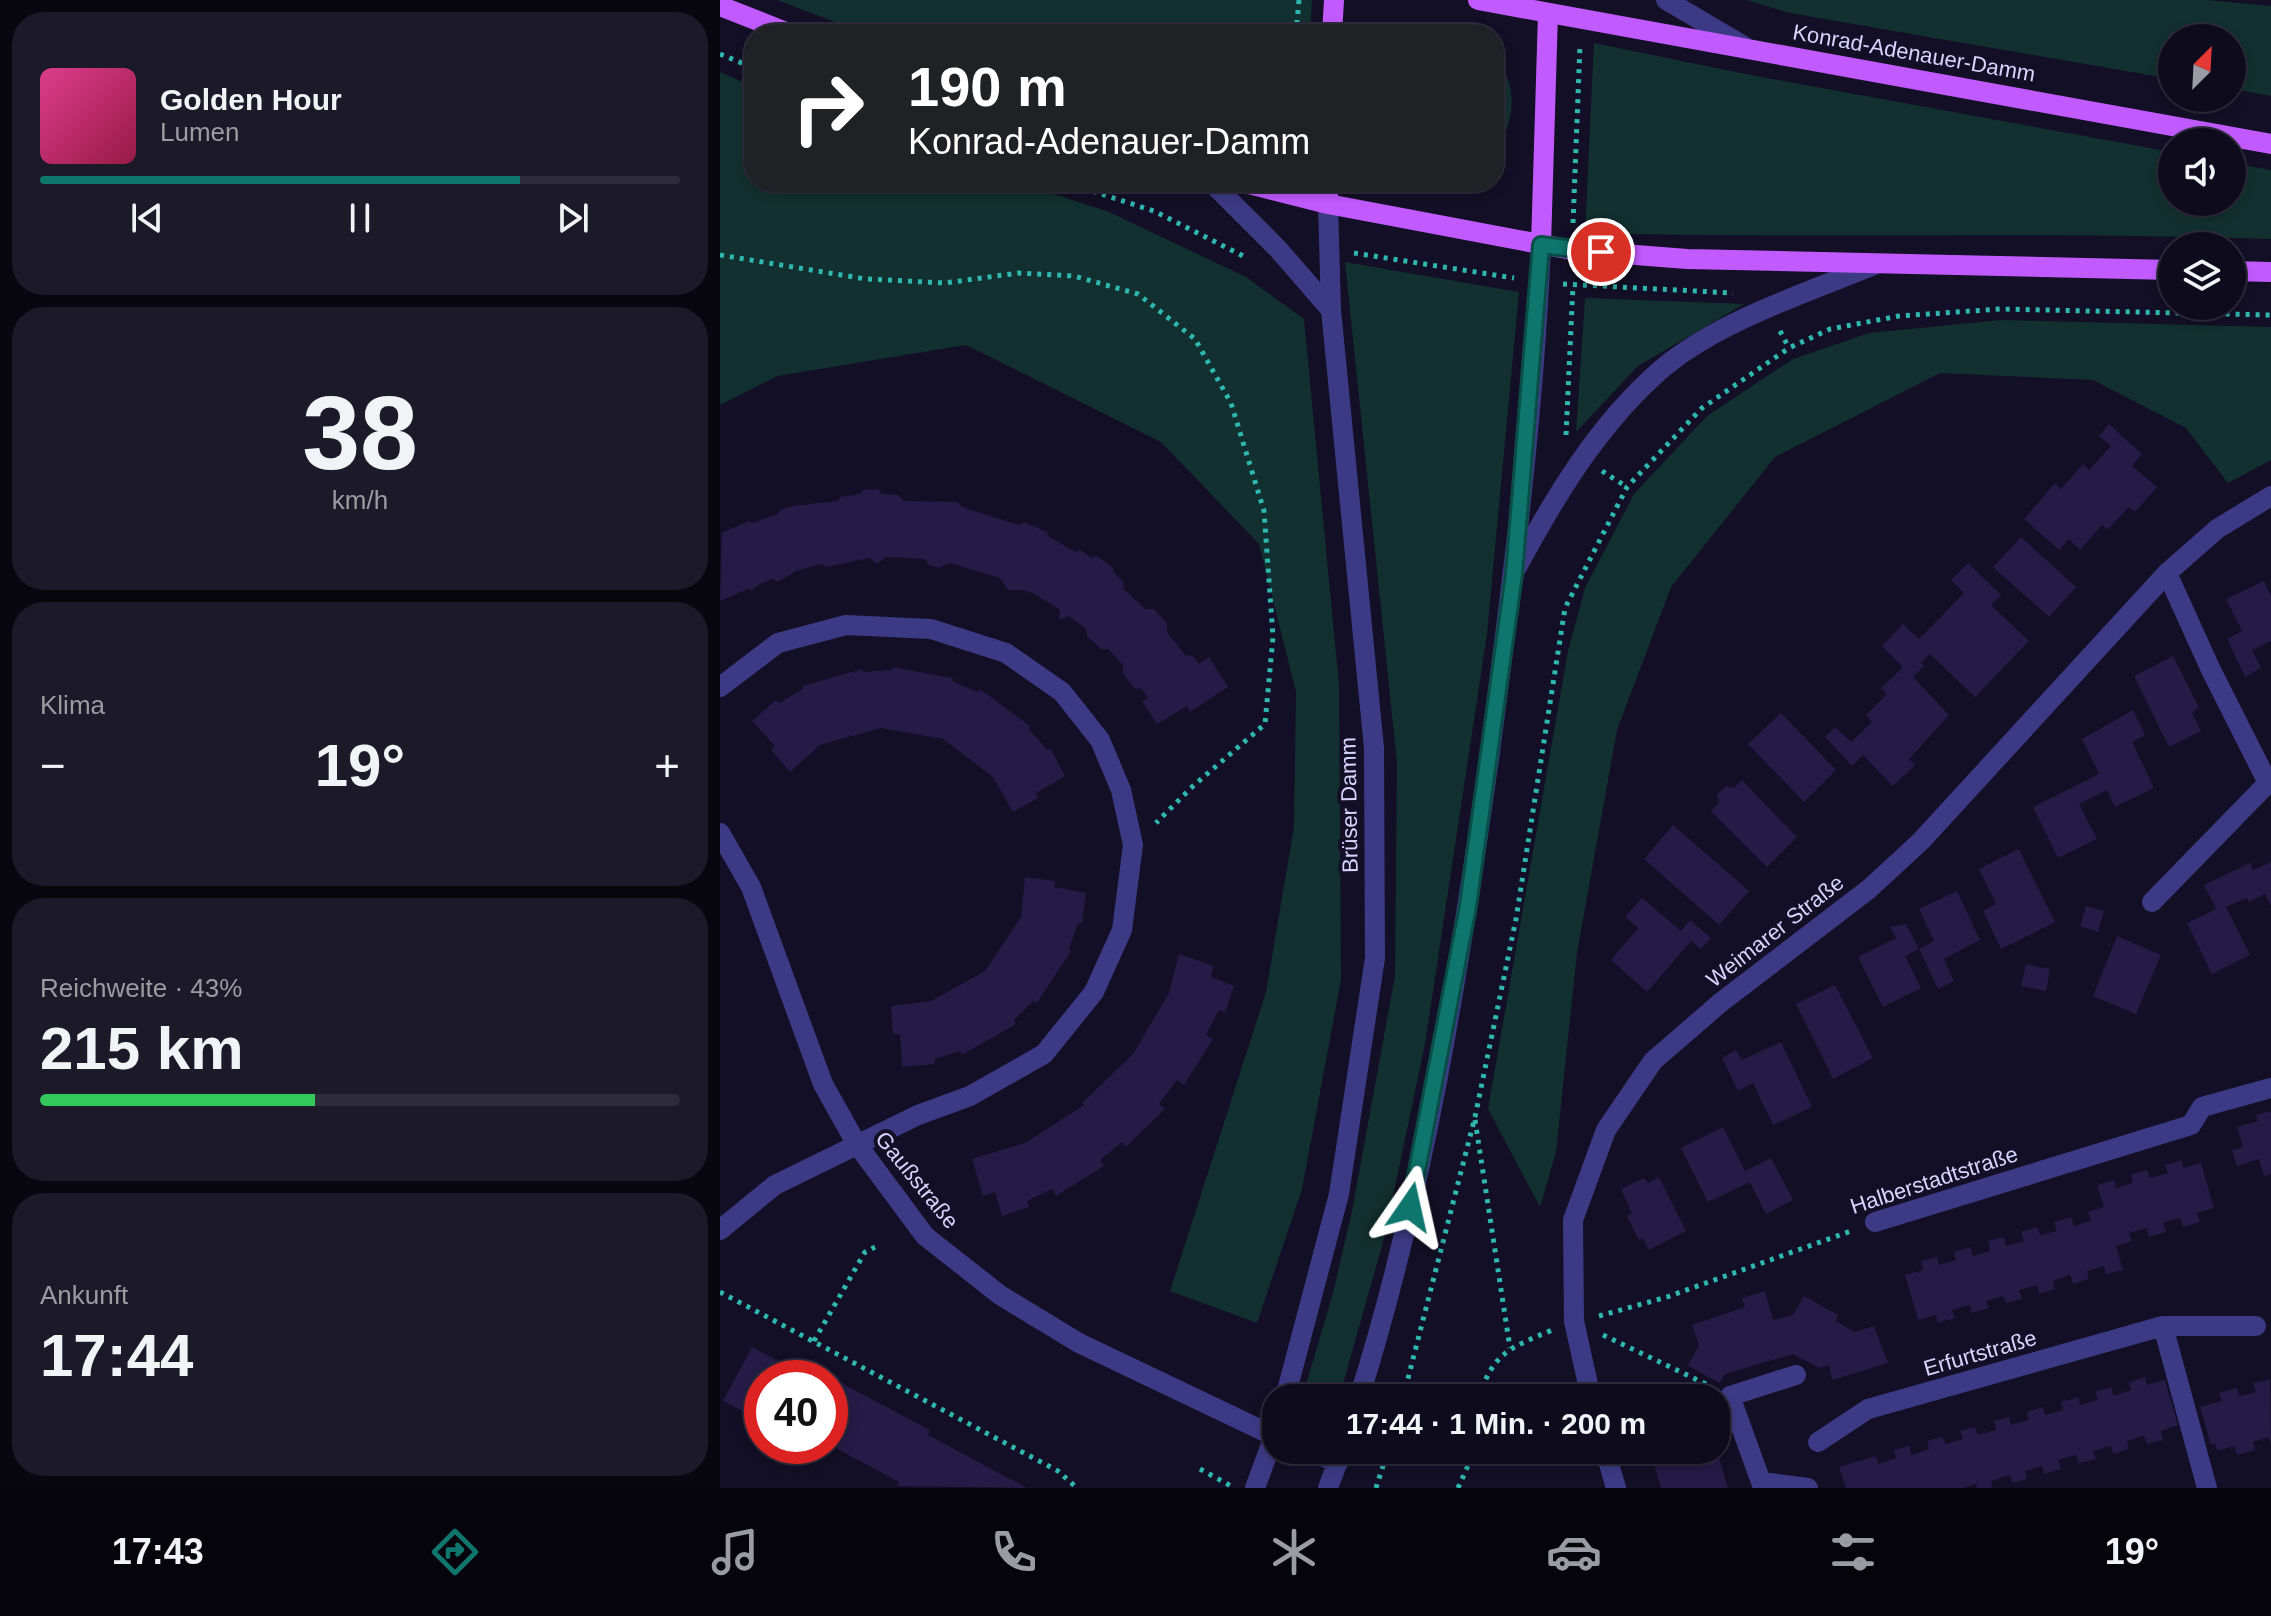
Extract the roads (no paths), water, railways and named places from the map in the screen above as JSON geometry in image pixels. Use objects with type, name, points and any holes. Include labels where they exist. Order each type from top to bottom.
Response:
[{"type":"main road","points":[[1333,24],[1334,0]]},
{"type":"main road","name":"Konrad-Adenauer-Damm","points":[[1478,0],[1549,7],[1581,20],[1744,46],[2271,144]]},
{"type":"main road","points":[[720,6],[766,24]]},
{"type":"main road","points":[[1541,245],[1549,7]]},
{"type":"main road","points":[[1281,192],[1328,204],[1572,250],[1687,259],[2158,270]]},
{"type":"main road","points":[[1328,192],[1328,204]]},
{"type":"main road","points":[[2246,271],[2271,272]]},
{"type":"street","points":[[1666,0],[1744,46]]},
{"type":"street","points":[[1221,192],[1278,249],[1331,310]]},
{"type":"street","name":"Brüser Damm","points":[[1289,1384],[1339,1194],[1375,958],[1374,748],[1331,310],[1328,204]]},
{"type":"street","points":[[1363,1384],[1410,1207],[1466,921],[1514,574],[1541,245]]},
{"type":"street","points":[[1514,574],[1582,457],[1657,372],[1703,341],[1769,309],[1874,265]]},
{"type":"street","name":"Weimarer Straße","points":[[1588,1384],[1574,1321],[1573,1220],[1606,1130],[1653,1061],[1720,1003],[1869,889],[1921,841],[2167,573],[2217,529],[2271,496]]},
{"type":"street","points":[[2152,902],[2268,783],[2210,668],[2167,573]]},
{"type":"street","points":[[720,687],[778,643],[846,625],[931,629],[1006,653],[1062,692],[1100,740],[1121,790],[1133,845],[1122,930],[1094,992],[1044,1054],[970,1096],[856,1143],[775,1185],[720,1230]]},
{"type":"street","name":"Gaußstraße","points":[[720,833],[751,887],[823,1084],[856,1143],[925,1236],[1000,1295],[1079,1343],[1262,1428]]},
{"type":"street","name":"Halberstadtstraße","points":[[1875,1222],[2191,1125],[2202,1107],[2271,1088]]},
{"type":"street","points":[[2163,1326],[2207,1488]]},
{"type":"street","name":"Erfurtstraße","points":[[1818,1442],[1868,1409],[2163,1326],[2256,1326]]},
{"type":"street","points":[[1796,1375],[1730,1396],[1761,1482],[1808,1488]]},
{"type":"street","points":[[1255,1488],[1265,1464]]},
{"type":"street","points":[[1328,1488],[1337,1464]]},
{"type":"street","points":[[1609,1464],[1616,1488]]}]
